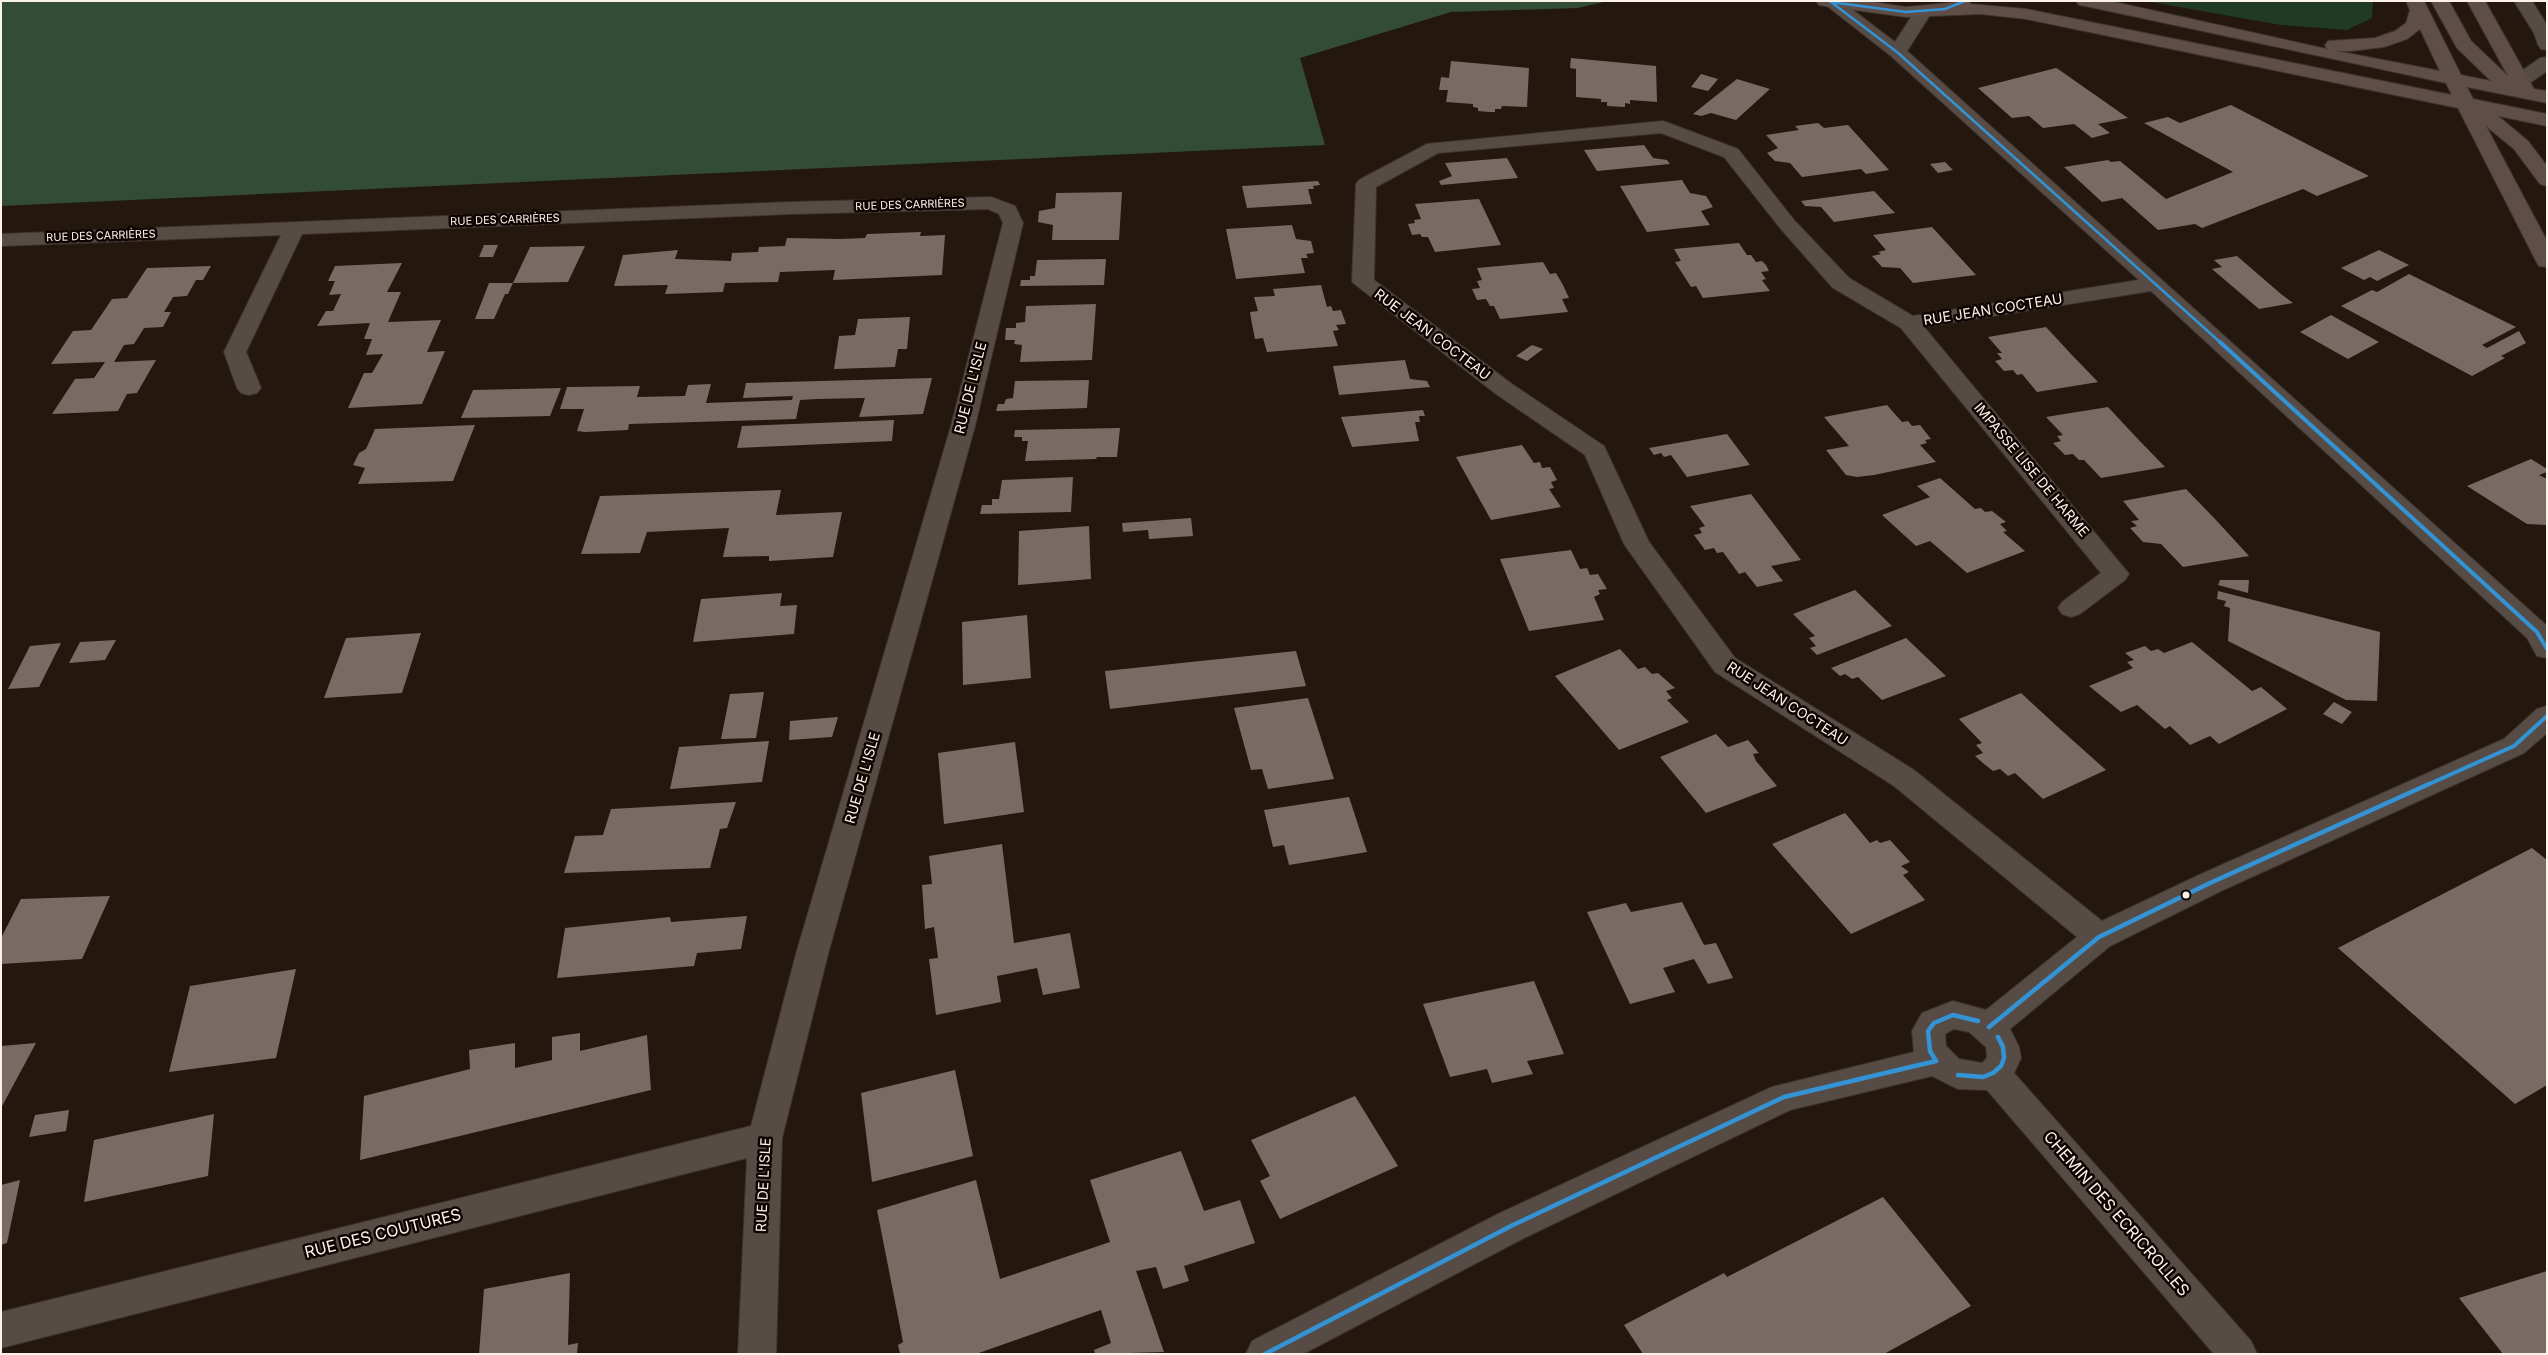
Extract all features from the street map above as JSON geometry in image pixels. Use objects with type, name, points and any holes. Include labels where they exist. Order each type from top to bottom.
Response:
[{"type":"main road","points":[[1945,9],[1966,1]]},
{"type":"main road","points":[[2085,1],[2453,80],[2536,105]]},
{"type":"main road","points":[[2440,1],[2467,49],[2486,68],[2536,105]]},
{"type":"main road","points":[[2476,1],[2536,105]]},
{"type":"main road","points":[[1828,2],[1891,11],[1923,12],[1945,9],[1981,9],[2018,13],[2467,103],[2536,105]]},
{"type":"main road","points":[[2204,26],[2319,44],[2351,46],[2378,43],[2401,35],[2414,25],[2417,6]]},
{"type":"main road","points":[[2417,6],[2453,80],[2467,103],[2525,223],[2547,261]]},
{"type":"main road","points":[[2400,69],[2442,86],[2467,103],[2521,145],[2547,180]]},
{"type":"street","points":[[2523,1],[2543,33],[2547,45]]},
{"type":"street","points":[[1828,2],[1897,52],[2156,284],[2542,640]]},
{"type":"street","points":[[1897,52],[1923,12]]},
{"type":"street","points":[[2536,105],[2547,62]]},
{"type":"street","name":"RUE JEAN COCTEAU","points":[[2099,937],[1904,778],[1725,666],[1637,544],[1595,451],[1504,389],[1363,282],[1366,184],[1434,148],[1663,127],[1731,153],[1787,224],[1841,283],[1910,323],[2156,284]]},
{"type":"street","name":"RUE DES CARRIÈRES","points":[[1,240],[791,208],[991,203],[1008,210]]},
{"type":"street","name":"RUE DE L'ISLE","points":[[757,1354],[765,1138],[812,954],[963,426],[1012,223],[1008,210]]},
{"type":"street","points":[[249,388],[235,352],[295,227]]},
{"type":"street","name":"IMPASSE LISE DE HARME","points":[[1910,323],[2116,574],[2071,608]]},
{"type":"street","points":[[1989,1027],[2099,937],[2219,879],[2514,746],[2547,716]]},
{"type":"street","points":[[1953,1015],[1978,1021],[1989,1027],[1998,1037],[2004,1058],[2001,1066],[1993,1074],[1983,1078],[1958,1076],[1936,1060],[1930,1051],[1927,1041],[1928,1031],[1934,1023],[1953,1015]]},
{"type":"street","points":[[1265,1354],[1511,1226],[1784,1097],[1936,1060]]},
{"type":"street","name":"CHEMIN DES ECRICROLLES","points":[[1993,1074],[2238,1354]]},
{"type":"street","name":"RUE DES COUTURES","points":[[1,1330],[765,1138]]},
{"type":"green space","points":[[1,1],[1608,1],[1578,8],[1451,12],[1300,58],[1325,145],[1,206]]},
{"type":"green space","points":[[2145,1],[2373,1],[2372,18],[2347,30],[2281,25]]},
{"type":"building","points":[[1571,58],[1656,66],[1657,102],[1630,100],[1630,104],[1625,103],[1625,107],[1607,106],[1607,102],[1601,102],[1601,99],[1576,97],[1576,69],[1570,68]]},
{"type":"building","points":[[1451,61],[1529,68],[1527,107],[1502,106],[1501,109],[1495,109],[1495,112],[1489,112],[1478,111],[1478,108],[1473,107],[1473,104],[1446,102],[1448,90],[1439,90],[1441,77],[1449,78]]},
{"type":"building","points":[[2056,68],[2128,118],[2098,124],[2110,133],[2092,138],[2074,124],[2043,128],[2029,116],[2012,118],[1978,88]]},
{"type":"building","points":[[1701,74],[1718,79],[1708,91],[1691,87]]},
{"type":"building","points":[[1737,79],[1770,89],[1736,120],[1711,113],[1701,116],[1693,114]]},
{"type":"building","points":[[2231,105],[2369,176],[2317,196],[2303,189],[2202,228],[2195,224],[2158,230],[2122,198],[2102,202],[2064,167],[2108,160],[2111,162],[2120,161],[2166,199],[2233,172],[2144,123],[2168,117],[2180,123]]},
{"type":"building","points":[[1818,123],[1824,128],[1848,125],[1889,170],[1866,174],[1861,169],[1802,177],[1790,163],[1775,161],[1767,153],[1778,148],[1766,135],[1799,130],[1795,126]]},
{"type":"building","points":[[1644,145],[1653,158],[1667,160],[1670,164],[1597,171],[1584,150]]},
{"type":"building","points":[[1507,158],[1518,178],[1441,185],[1439,181],[1452,176],[1445,163]]},
{"type":"building","points":[[1945,162],[1953,170],[1938,173],[1930,164]]},
{"type":"building","points":[[1682,180],[1690,193],[1706,196],[1713,207],[1701,211],[1710,225],[1647,232],[1620,186]]},
{"type":"building","points":[[1318,181],[1320,185],[1313,186],[1314,189],[1308,189],[1312,204],[1247,208],[1242,186]]},
{"type":"building","points":[[1874,191],[1895,213],[1834,222],[1821,207],[1805,206],[1801,201]]},
{"type":"building","points":[[1122,192],[1119,240],[1052,240],[1053,225],[1038,222],[1039,211],[1055,208],[1056,193]]},
{"type":"building","points":[[1479,199],[1501,245],[1435,252],[1428,237],[1422,237],[1420,234],[1412,235],[1408,224],[1415,223],[1414,220],[1421,219],[1415,204]]},
{"type":"building","points":[[1292,225],[1296,239],[1311,241],[1314,253],[1306,254],[1308,258],[1301,258],[1305,273],[1236,279],[1226,229]]},
{"type":"building","points":[[1932,227],[1976,275],[1913,283],[1900,268],[1882,267],[1872,256],[1881,254],[1878,252],[1886,250],[1873,235]]},
{"type":"building","points":[[921,232],[920,236],[945,235],[942,275],[833,280],[835,270],[780,272],[778,282],[725,283],[723,292],[665,294],[668,285],[614,286],[623,255],[678,250],[675,259],[731,261],[732,253],[758,252],[759,247],[785,246],[787,238],[865,238],[867,234]]},
{"type":"building","points":[[1739,243],[1747,255],[1751,255],[1756,262],[1762,261],[1766,265],[1769,271],[1761,272],[1766,279],[1762,280],[1770,291],[1703,298],[1696,286],[1691,287],[1675,262],[1681,261],[1674,249]]},
{"type":"building","points":[[484,245],[498,245],[493,257],[479,257]]},
{"type":"building","points":[[585,246],[568,282],[513,283],[530,247]]},
{"type":"building","points":[[2379,250],[2409,265],[2377,281],[2370,277],[2364,280],[2341,268]]},
{"type":"building","points":[[2237,256],[2293,303],[2259,309],[2212,269],[2222,267],[2214,260]]},
{"type":"building","points":[[1106,259],[1104,285],[1020,286],[1021,280],[1030,280],[1030,276],[1035,276],[1037,260]]},
{"type":"building","points":[[1543,262],[1550,274],[1556,273],[1563,285],[1569,298],[1562,299],[1568,312],[1500,319],[1494,306],[1490,306],[1486,299],[1477,300],[1472,289],[1480,288],[1477,281],[1482,280],[1477,268]]},
{"type":"building","points":[[402,263],[387,292],[401,292],[388,322],[441,320],[427,352],[445,351],[422,404],[348,408],[364,373],[372,373],[383,354],[366,355],[372,339],[364,339],[370,323],[317,326],[326,311],[333,311],[341,294],[329,295],[335,281],[328,281],[335,266]]},
{"type":"building","points":[[211,266],[203,280],[196,280],[187,296],[173,297],[164,312],[171,312],[163,327],[144,328],[134,344],[124,345],[114,362],[156,360],[137,393],[127,394],[118,411],[52,414],[75,379],[94,378],[105,362],[51,364],[73,331],[91,330],[112,299],[127,298],[147,268]]},
{"type":"building","points":[[2409,274],[2516,327],[2482,345],[2487,348],[2519,331],[2526,343],[2501,356],[2505,358],[2472,376],[2341,306],[2372,290],[2377,292]]},
{"type":"building","points":[[489,283],[513,283],[508,294],[505,294],[494,319],[475,319]]},
{"type":"building","points":[[1321,285],[1327,307],[1331,306],[1333,311],[1341,310],[1346,324],[1336,325],[1339,330],[1333,331],[1338,346],[1267,352],[1263,338],[1255,339],[1250,312],[1258,311],[1254,297],[1275,296],[1273,289]]},
{"type":"building","points":[[1096,304],[1092,360],[1020,362],[1022,345],[1014,344],[1015,340],[1005,340],[1006,328],[1016,328],[1016,323],[1025,322],[1026,306]]},
{"type":"building","points":[[2331,315],[2379,342],[2348,359],[2300,332]]},
{"type":"building","points":[[910,317],[907,349],[898,349],[895,367],[834,369],[839,336],[855,335],[858,319]]},
{"type":"building","points":[[2046,327],[2098,382],[2037,392],[2022,374],[2017,375],[2013,370],[2004,371],[1995,361],[2002,359],[1997,353],[2002,353],[1988,337]]},
{"type":"building","points":[[1532,345],[1543,349],[1527,361],[1516,356]]},
{"type":"building","points":[[1405,360],[1410,379],[1427,381],[1430,387],[1339,395],[1333,366]]},
{"type":"building","points":[[932,378],[923,414],[859,417],[865,398],[817,399],[800,400],[796,419],[629,424],[628,430],[585,432],[577,431],[584,409],[560,409],[567,387],[640,386],[637,397],[685,396],[688,385],[711,384],[706,403],[792,400],[793,396],[743,398],[746,383]]},
{"type":"building","points":[[1089,380],[1087,408],[996,411],[998,404],[1004,404],[1006,399],[1013,398],[1015,381]]},
{"type":"building","points":[[561,388],[550,416],[461,418],[473,390]]},
{"type":"building","points":[[1887,405],[1902,422],[1908,421],[1912,426],[1920,425],[1931,439],[1925,440],[1927,443],[1920,445],[1936,462],[1874,475],[1857,477],[1846,475],[1826,450],[1849,446],[1824,417]]},
{"type":"building","points":[[2108,407],[2165,467],[2101,478],[2084,460],[2079,460],[2073,454],[2065,455],[2053,443],[2061,441],[2057,436],[2063,435],[2046,417]]},
{"type":"building","points":[[1423,410],[1425,416],[1419,416],[1420,422],[1415,422],[1419,441],[1352,447],[1341,417]]},
{"type":"building","points":[[894,420],[892,441],[737,448],[742,426]]},
{"type":"building","points":[[475,425],[453,481],[358,484],[365,468],[353,465],[359,453],[366,449],[375,429]]},
{"type":"building","points":[[1120,428],[1117,457],[1097,457],[1096,459],[1025,461],[1028,441],[1022,441],[1022,437],[1014,437],[1015,430]]},
{"type":"building","points":[[1727,434],[1750,465],[1687,477],[1671,455],[1664,457],[1661,453],[1654,455],[1649,448]]},
{"type":"building","points":[[1522,445],[1534,463],[1540,462],[1542,468],[1550,467],[1557,480],[1551,482],[1554,488],[1549,489],[1561,507],[1491,520],[1456,457]]},
{"type":"building","points":[[2531,459],[2547,469],[2547,472],[2539,475],[2547,479],[2547,525],[2527,524],[2467,486]]},
{"type":"building","points":[[1073,477],[1071,512],[980,514],[982,505],[992,505],[992,499],[999,499],[1002,480]]},
{"type":"building","points":[[1940,478],[1975,509],[1981,508],[1985,512],[1992,511],[2006,522],[2000,524],[2007,531],[2003,532],[2025,551],[1967,573],[1930,541],[1916,546],[1882,515],[1930,497],[1917,486]]},
{"type":"building","points":[[2186,489],[2249,556],[2183,567],[2161,544],[2143,542],[2130,528],[2137,526],[2131,521],[2139,520],[2123,501]]},
{"type":"building","points":[[781,490],[776,515],[842,512],[833,557],[769,561],[769,556],[723,557],[729,528],[647,532],[640,553],[581,554],[600,496]]},
{"type":"building","points":[[1751,494],[1801,560],[1771,566],[1783,581],[1757,587],[1745,572],[1739,574],[1723,552],[1717,553],[1714,548],[1705,550],[1694,535],[1702,533],[1699,528],[1705,526],[1690,506]]},
{"type":"building","points":[[1191,518],[1193,536],[1149,539],[1148,530],[1123,532],[1122,523]]},
{"type":"building","points":[[1089,526],[1091,579],[1018,585],[1019,531]]},
{"type":"building","points":[[1571,550],[1580,569],[1587,568],[1590,575],[1598,574],[1607,589],[1598,590],[1600,594],[1594,597],[1604,620],[1529,631],[1500,559]]},
{"type":"building","points":[[2220,580],[2249,580],[2248,593],[2218,585]]},
{"type":"building","points":[[1855,590],[1892,626],[1817,655],[1810,648],[1816,646],[1809,638],[1815,636],[1793,614]]},
{"type":"building","points":[[2218,591],[2380,632],[2377,701],[2346,700],[2228,641],[2230,608],[2224,606],[2226,601],[2217,599]]},
{"type":"building","points":[[782,593],[780,606],[797,605],[794,634],[693,642],[701,599]]},
{"type":"building","points":[[1027,615],[1031,678],[963,685],[962,622]]},
{"type":"building","points":[[421,633],[402,693],[324,698],[346,638]]},
{"type":"building","points":[[1906,638],[1946,676],[1882,700],[1858,677],[1852,679],[1845,674],[1840,676],[1831,668]]},
{"type":"building","points":[[116,640],[105,660],[69,663],[80,642]]},
{"type":"building","points":[[2192,642],[2252,691],[2261,687],[2287,709],[2219,744],[2210,736],[2190,745],[2170,726],[2165,729],[2137,705],[2121,712],[2089,686],[2133,668],[2127,662],[2134,660],[2125,653],[2145,646],[2151,651],[2158,649],[2164,653]]},
{"type":"building","points":[[61,643],[39,687],[8,689],[30,646]]},
{"type":"building","points":[[1620,649],[1638,669],[1645,667],[1652,674],[1658,673],[1675,688],[1666,691],[1672,698],[1667,700],[1689,722],[1619,750],[1555,676]]},
{"type":"building","points":[[1296,651],[1306,686],[1110,709],[1105,671]]},
{"type":"building","points":[[764,692],[756,738],[721,739],[730,694]]},
{"type":"building","points":[[2021,693],[2106,770],[2043,799],[2015,773],[2008,776],[2000,769],[1993,771],[1975,756],[1983,753],[1976,745],[1982,743],[1959,719]]},
{"type":"building","points":[[1308,698],[1334,779],[1268,789],[1262,769],[1251,770],[1234,708]]},
{"type":"building","points":[[2334,702],[2352,712],[2342,724],[2323,714]]},
{"type":"building","points":[[838,717],[832,737],[789,740],[790,721]]},
{"type":"building","points":[[1716,734],[1728,747],[1748,740],[1759,753],[1753,754],[1756,761],[1777,786],[1706,813],[1660,757]]},
{"type":"building","points":[[769,741],[762,782],[670,789],[679,747]]},
{"type":"building","points":[[1015,742],[1024,812],[944,824],[938,753]]},
{"type":"building","points":[[1349,797],[1367,852],[1289,865],[1284,845],[1273,847],[1264,810]]},
{"type":"building","points":[[736,802],[727,828],[720,829],[710,868],[564,873],[575,836],[603,835],[611,809]]},
{"type":"building","points":[[1845,813],[1870,843],[1877,840],[1880,843],[1890,840],[1910,862],[1901,866],[1909,872],[1903,875],[1925,900],[1851,934],[1772,844]]},
{"type":"building","points":[[1002,844],[1014,943],[1070,933],[1080,988],[1043,995],[1037,968],[997,976],[1001,1002],[936,1015],[929,959],[938,958],[934,927],[925,929],[922,885],[932,884],[929,856]]},
{"type":"building","points":[[2532,848],[2547,860],[2547,1085],[2515,1104],[2338,948]]},
{"type":"building","points":[[110,896],[82,959],[1,964],[1,938],[21,899]]},
{"type":"building","points":[[1682,902],[1704,945],[1716,943],[1733,978],[1708,984],[1694,959],[1663,968],[1675,992],[1630,1004],[1587,912],[1626,903],[1631,912]]},
{"type":"building","points":[[747,916],[741,949],[697,953],[694,966],[557,978],[565,928],[670,917],[671,922]]},
{"type":"building","points":[[296,969],[276,1058],[169,1072],[190,986]]},
{"type":"building","points":[[1534,981],[1564,1054],[1527,1061],[1533,1074],[1492,1083],[1487,1069],[1450,1077],[1423,1004]]},
{"type":"building","points":[[580,1033],[580,1051],[647,1035],[651,1090],[360,1160],[364,1096],[470,1069],[469,1050],[515,1043],[515,1068],[552,1060],[552,1037]]},
{"type":"building","points":[[36,1043],[1,1108],[1,1046]]},
{"type":"building","points":[[955,1070],[973,1156],[872,1182],[861,1093]]},
{"type":"building","points":[[1355,1096],[1398,1166],[1280,1219],[1260,1181],[1270,1176],[1251,1140]]},
{"type":"building","points":[[69,1110],[66,1131],[29,1137],[35,1115]]},
{"type":"building","points":[[214,1114],[208,1176],[84,1202],[94,1140]]},
{"type":"building","points":[[1181,1151],[1204,1211],[1240,1200],[1255,1243],[1184,1266],[1189,1281],[1163,1289],[1156,1267],[1136,1271],[1164,1352],[1095,1354],[1094,1350],[1111,1343],[1101,1310],[976,1354],[900,1354],[898,1345],[903,1342],[877,1210],[976,1180],[1000,1279],[1110,1242],[1090,1180]]},
{"type":"building","points":[[20,1180],[7,1243],[1,1245],[1,1185]]},
{"type":"building","points":[[1883,1197],[1971,1306],[1884,1354],[1643,1354],[1624,1325],[1724,1273],[1727,1277]]},
{"type":"building","points":[[2547,1271],[2547,1354],[2503,1354],[2459,1298]]},
{"type":"building","points":[[570,1273],[568,1345],[578,1343],[577,1354],[479,1354],[484,1289]]},
{"type":"transit line","points":[[1830,2],[1906,12],[1945,9],[1965,1]]},
{"type":"transit line","points":[[1831,2],[1897,52],[2156,284],[2537,632],[2547,649]]},
{"type":"transit line","points":[[1989,1027],[2099,937],[2210,883],[2514,746],[2547,716]]},
{"type":"transit line","points":[[1936,1061],[1930,1051],[1928,1031],[1934,1023],[1953,1015],[1978,1021]]},
{"type":"transit line","points":[[1958,1075],[1983,1077],[1993,1073],[2001,1066],[2004,1058],[2003,1047],[1998,1037]]},
{"type":"transit line","points":[[1265,1354],[1511,1226],[1784,1097],[1936,1061]]}]
